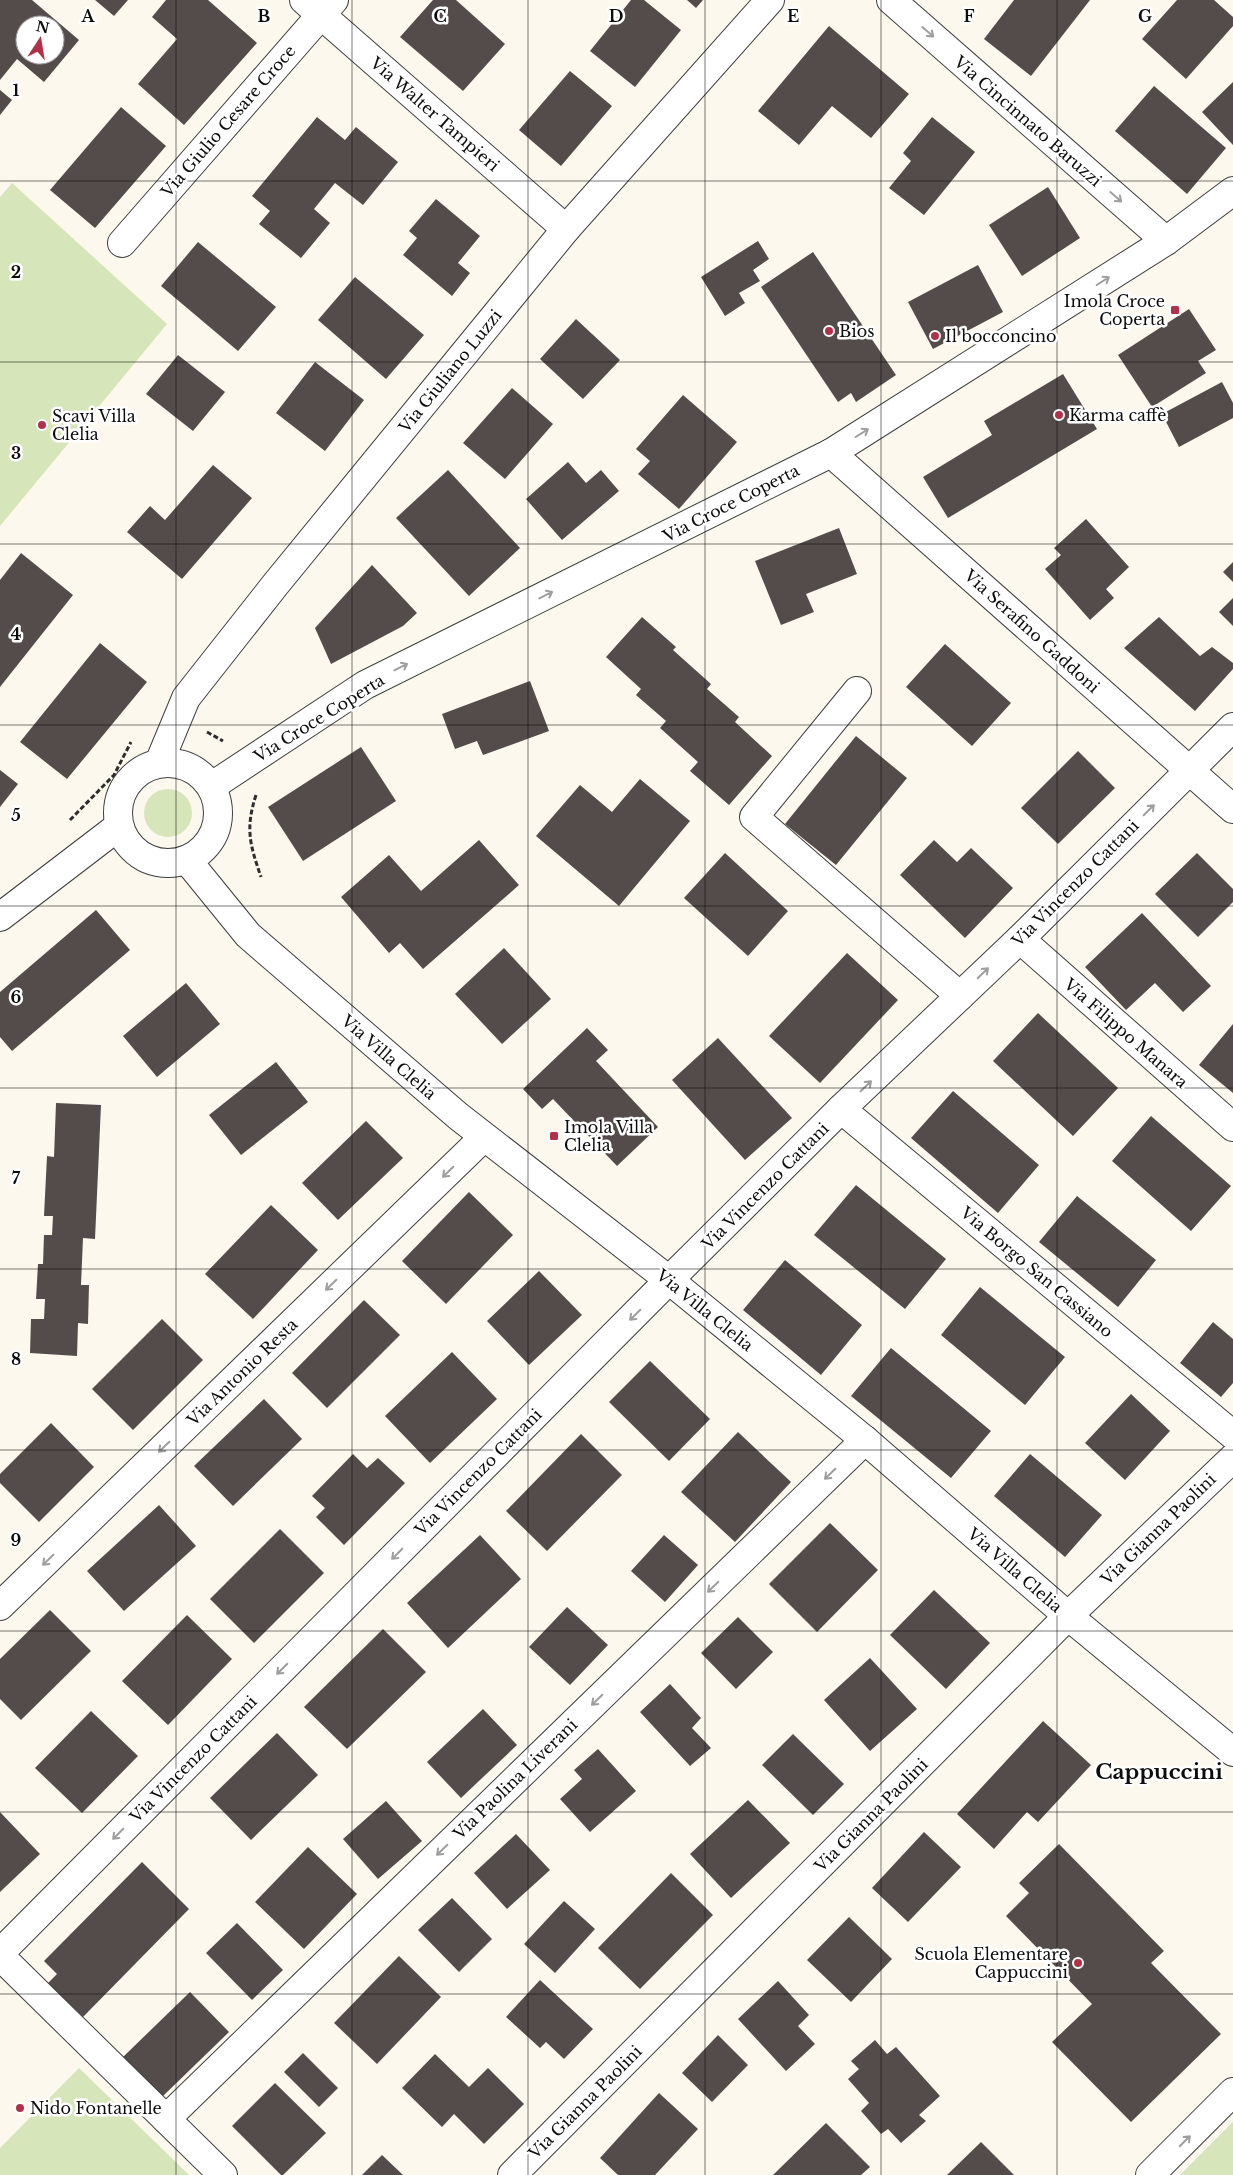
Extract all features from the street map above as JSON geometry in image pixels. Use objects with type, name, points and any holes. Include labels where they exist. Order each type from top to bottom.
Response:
[{"type":"street","name":"Via Giuliano Luzzi","points":[[159,763],[186,698],[275,585],[566,229],[770,0]]},
{"type":"street","name":"Via Cincinnato Baruzzi","points":[[891,0],[1166,241]]},
{"type":"street","name":"Via Walter Tampieri","points":[[320,5],[566,229]]},
{"type":"street","name":"Via Giulio Cesare Croce","points":[[122,243],[320,5]]},
{"type":"street","name":"Via Croce Coperta","points":[[212,786],[364,686],[831,453],[1166,241],[1233,191]]},
{"type":"street","name":"Via Serafino Gaddoni","points":[[831,453],[1233,809]]},
{"type":"street","points":[[857,691],[754,817],[960,996]]},
{"type":"street","name":"Via Vincenzo Cattani","points":[[0,1954],[669,1280],[841,1109],[1020,938],[1233,727]]},
{"type":"street","points":[[175,762],[189,766],[202,775],[212,786],[218,802],[219,820],[214,837],[202,850],[188,860],[171,863],[154,861],[138,854],[127,841],[119,826],[117,809],[122,793],[131,778],[143,768],[159,763],[175,762]]},
{"type":"street","points":[[0,917],[119,826]]},
{"type":"street","name":"Via Villa Clelia","points":[[188,860],[248,935],[483,1138],[669,1280],[865,1440],[1068,1616],[1233,1752]]},
{"type":"street","name":"Via Filippo Manara","points":[[1020,938],[1233,1127]]},
{"type":"street","name":"Via Borgo San Cassiano","points":[[841,1109],[1233,1435]]},
{"type":"street","name":"Via Antonio Resta","points":[[0,1606],[483,1138]]},
{"type":"street","name":"Via Paolina Liverani","points":[[166,2119],[865,1440]]},
{"type":"street","name":"Via Gianna Paolini","points":[[512,2175],[1068,1616],[1233,1458]]},
{"type":"street","points":[[0,1954],[223,2175]]},
{"type":"street","points":[[1150,2175],[1233,2092]]},
{"type":"green space","name":"Scavi Villa Clelia","points":[[12,183],[167,324],[0,526],[0,197]]},
{"type":"green space","points":[[168,789],[177,791],[185,796],[190,804],[192,813],[190,822],[185,830],[177,835],[168,837],[159,835],[151,830],[146,822],[144,813],[146,804],[151,796],[159,791]]},
{"type":"green space","points":[[79,2068],[189,2175],[0,2175],[0,2148]]},
{"type":"green space","points":[[1233,2122],[1233,2175],[1180,2175]]},
{"type":"building","points":[[0,0],[32,0],[50,15],[15,15],[15,61],[0,80]]},
{"type":"building","points":[[95,0],[128,0],[114,16]]},
{"type":"building","points":[[166,0],[208,0],[257,43],[184,125],[138,84],[177,39],[152,17]]},
{"type":"building","points":[[433,0],[456,0],[505,44],[463,91],[400,37]]},
{"type":"building","points":[[631,0],[644,0],[681,30],[635,87],[590,51]]},
{"type":"building","points":[[687,0],[703,0],[696,8]]},
{"type":"building","points":[[1014,0],[1090,0],[1031,76],[984,39]]},
{"type":"building","points":[[1177,0],[1214,0],[1233,17],[1233,26],[1186,79],[1142,39]]},
{"type":"building","points":[[829,26],[909,94],[871,138],[832,106],[799,145],[758,111]]},
{"type":"building","points":[[65,28],[79,40],[65,57]]},
{"type":"building","points":[[24,65],[58,65],[44,82]]},
{"type":"building","points":[[570,71],[612,106],[561,166],[519,130]]},
{"type":"building","points":[[1233,82],[1233,145],[1202,112]]},
{"type":"building","points":[[1154,86],[1226,148],[1187,194],[1115,131]]},
{"type":"building","points":[[0,90],[12,100],[0,115]]},
{"type":"building","points":[[121,107],[166,146],[95,228],[50,190]]},
{"type":"building","points":[[317,117],[345,140],[356,127],[398,162],[363,205],[335,183],[314,209],[330,223],[301,258],[259,224],[270,211],[252,196]]},
{"type":"building","points":[[932,117],[975,152],[924,215],[889,188],[911,161],[903,153]]},
{"type":"building","points":[[1048,187],[1080,238],[1022,276],[989,225]]},
{"type":"building","points":[[436,199],[480,236],[458,263],[470,273],[452,296],[403,255],[417,238],[409,231]]},
{"type":"building","points":[[758,241],[769,259],[753,270],[760,281],[739,293],[745,303],[725,316],[701,277]]},
{"type":"building","points":[[198,242],[276,307],[238,351],[161,286]]},
{"type":"building","name":"Bios","points":[[813,252],[896,375],[856,402],[851,393],[838,402],[761,287]]},
{"type":"building","points":[[978,265],[1003,312],[933,349],[908,302]]},
{"type":"building","points":[[355,277],[424,335],[386,379],[318,320]]},
{"type":"building","points":[[1189,309],[1216,350],[1198,361],[1206,373],[1152,407],[1118,355]]},
{"type":"building","points":[[576,319],[620,360],[583,399],[540,359]]},
{"type":"building","points":[[178,355],[225,392],[193,431],[146,394]]},
{"type":"building","points":[[315,362],[364,400],[325,451],[276,413]]},
{"type":"building","points":[[1063,374],[1097,429],[948,518],[923,477],[992,435],[984,421]]},
{"type":"building","points":[[1222,382],[1233,403],[1233,418],[1179,447],[1162,414]]},
{"type":"building","points":[[512,388],[553,424],[505,479],[463,443]]},
{"type":"building","points":[[683,395],[737,442],[679,509],[638,474],[650,461],[636,449]]},
{"type":"building","points":[[568,462],[586,483],[601,470],[619,491],[562,540],[526,499]]},
{"type":"building","points":[[213,465],[252,498],[182,579],[127,532],[150,506],[165,520]]},
{"type":"building","points":[[448,470],[520,548],[469,596],[396,518]]},
{"type":"building","points":[[1086,519],[1129,567],[1106,589],[1114,598],[1090,620],[1045,569],[1061,555],[1054,548]]},
{"type":"building","points":[[839,528],[857,574],[806,594],[814,612],[781,625],[755,561]]},
{"type":"building","points":[[21,553],[73,595],[0,687],[0,580]]},
{"type":"building","points":[[1233,562],[1233,582],[1223,572]]},
{"type":"building","points":[[372,565],[417,613],[403,626],[331,664],[315,628]]},
{"type":"building","points":[[1233,598],[1233,626],[1219,612]]},
{"type":"building","points":[[642,617],[676,647],[673,650],[711,684],[707,689],[739,717],[735,722],[772,756],[729,805],[690,771],[698,762],[660,728],[666,721],[636,695],[641,689],[606,657]]},
{"type":"building","points":[[1159,617],[1200,656],[1212,647],[1233,663],[1233,669],[1195,711],[1124,648]]},
{"type":"building","points":[[100,643],[147,682],[67,779],[20,742]]},
{"type":"building","points":[[945,644],[1011,703],[972,746],[906,687]]},
{"type":"building","points":[[530,681],[549,731],[483,755],[477,741],[455,749],[442,714]]},
{"type":"building","points":[[856,736],[907,778],[836,865],[785,824]]},
{"type":"building","points":[[361,747],[396,801],[303,861],[268,807]]},
{"type":"building","points":[[1078,751],[1115,788],[1058,844],[1021,808]]},
{"type":"building","points":[[0,770],[18,784],[0,807]]},
{"type":"building","points":[[640,779],[690,821],[619,906],[536,836],[580,785],[612,812]]},
{"type":"building","points":[[479,840],[519,885],[423,969],[400,943],[389,953],[341,897],[389,855],[421,891]]},
{"type":"building","points":[[934,840],[957,862],[971,848],[1013,888],[965,938],[900,875]]},
{"type":"building","points":[[725,853],[788,911],[748,956],[684,898]]},
{"type":"building","points":[[1197,853],[1233,889],[1233,902],[1198,937],[1155,894]]},
{"type":"building","points":[[96,910],[130,950],[12,1051],[0,1037],[0,992]]},
{"type":"building","points":[[1142,913],[1211,986],[1183,1012],[1155,983],[1126,1010],[1085,967]]},
{"type":"building","points":[[504,948],[551,999],[502,1044],[455,994]]},
{"type":"building","points":[[847,953],[898,1000],[820,1083],[769,1036]]},
{"type":"building","points":[[186,983],[220,1024],[157,1077],[123,1036]]},
{"type":"building","points":[[1038,1013],[1118,1088],[1073,1136],[993,1061]]},
{"type":"building","points":[[1233,1024],[1233,1093],[1199,1065]]},
{"type":"building","points":[[587,1028],[608,1050],[596,1061],[658,1127],[617,1166],[553,1099],[542,1109],[523,1089]]},
{"type":"building","points":[[718,1038],[792,1118],[745,1160],[672,1080]]},
{"type":"building","points":[[276,1062],[308,1102],[241,1155],[209,1115]]},
{"type":"building","points":[[953,1091],[1039,1165],[998,1213],[911,1138]]},
{"type":"building","points":[[56,1103],[101,1105],[95,1239],[83,1238],[81,1285],[89,1285],[88,1324],[78,1323],[77,1356],[30,1353],[31,1319],[44,1319],[45,1299],[36,1299],[38,1264],[43,1264],[44,1235],[52,1235],[53,1216],[44,1216],[47,1156],[54,1157]]},
{"type":"building","points":[[1151,1116],[1231,1186],[1191,1231],[1112,1161]]},
{"type":"building","points":[[366,1121],[403,1158],[338,1220],[302,1183]]},
{"type":"building","points":[[856,1185],[946,1259],[905,1309],[814,1235]]},
{"type":"building","points":[[469,1192],[513,1235],[446,1304],[402,1261]]},
{"type":"building","points":[[1077,1196],[1156,1260],[1118,1307],[1039,1242]]},
{"type":"building","points":[[271,1205],[318,1250],[253,1319],[205,1274]]},
{"type":"building","points":[[785,1260],[862,1325],[821,1375],[743,1310]]},
{"type":"building","points":[[539,1271],[582,1315],[529,1365],[487,1321]]},
{"type":"building","points":[[980,1287],[1065,1357],[1025,1405],[941,1335]]},
{"type":"building","points":[[364,1300],[400,1335],[327,1408],[292,1373]]},
{"type":"building","points":[[162,1319],[203,1360],[133,1430],[92,1389]]},
{"type":"building","points":[[1213,1322],[1233,1339],[1233,1383],[1221,1397],[1180,1363]]},
{"type":"building","points":[[891,1348],[991,1431],[951,1478],[851,1396]]},
{"type":"building","points":[[452,1352],[497,1399],[430,1463],[385,1416]]},
{"type":"building","points":[[650,1361],[710,1419],[669,1461],[609,1402]]},
{"type":"building","points":[[1131,1394],[1170,1431],[1125,1480],[1085,1443]]},
{"type":"building","points":[[264,1399],[302,1439],[233,1506],[194,1466]]},
{"type":"building","points":[[51,1423],[94,1467],[39,1522],[0,1483],[0,1474]]},
{"type":"building","points":[[738,1432],[791,1482],[735,1542],[681,1492]]},
{"type":"building","points":[[581,1434],[622,1475],[547,1551],[506,1511]]},
{"type":"building","points":[[353,1454],[367,1468],[378,1458],[405,1483],[344,1545],[316,1517],[325,1508],[312,1496]]},
{"type":"building","points":[[1030,1454],[1102,1515],[1065,1557],[994,1496]]},
{"type":"building","points":[[159,1505],[196,1546],[124,1611],[87,1571]]},
{"type":"building","points":[[830,1523],[878,1570],[817,1632],[769,1584]]},
{"type":"building","points":[[280,1529],[324,1573],[254,1643],[210,1599]]},
{"type":"building","points":[[480,1535],[521,1579],[448,1648],[407,1603]]},
{"type":"building","points":[[664,1535],[698,1565],[665,1602],[631,1571]]},
{"type":"building","points":[[934,1590],[990,1643],[946,1689],[890,1635]]},
{"type":"building","points":[[567,1607],[608,1645],[570,1685],[529,1647]]},
{"type":"building","points":[[50,1610],[91,1651],[21,1720],[0,1699],[0,1659]]},
{"type":"building","points":[[187,1615],[232,1659],[168,1725],[122,1681]]},
{"type":"building","points":[[738,1617],[773,1652],[736,1689],[701,1653]]},
{"type":"building","points":[[383,1629],[426,1672],[347,1749],[304,1707]]},
{"type":"building","points":[[870,1658],[917,1709],[870,1751],[824,1700]]},
{"type":"building","points":[[670,1684],[701,1718],[692,1728],[711,1748],[690,1766],[640,1712]]},
{"type":"building","points":[[483,1709],[517,1745],[461,1798],[427,1762]]},
{"type":"building","points":[[91,1711],[138,1756],[82,1813],[35,1768]]},
{"type":"building","points":[[1043,1721],[1091,1765],[1038,1822],[1027,1812],[994,1849],[957,1814]]},
{"type":"building","points":[[277,1733],[318,1775],[251,1840],[210,1798]]},
{"type":"building","points":[[793,1734],[844,1784],[813,1815],[762,1765]]},
{"type":"building","points":[[598,1749],[636,1791],[590,1832],[560,1799],[582,1779],[574,1770]]},
{"type":"building","points":[[748,1800],[790,1843],[731,1898],[690,1854]]},
{"type":"building","points":[[386,1801],[422,1841],[378,1879],[343,1839]]},
{"type":"building","points":[[0,1812],[40,1854],[0,1892]]},
{"type":"building","points":[[924,1832],[961,1867],[908,1922],[872,1888]]},
{"type":"building","points":[[516,1834],[550,1870],[507,1909],[474,1873]]},
{"type":"building","points":[[1059,1844],[1164,1951],[1151,1963],[1221,2034],[1131,2122],[1052,2042],[1092,2004],[1006,1916],[1029,1893],[1019,1883]]},
{"type":"building","points":[[308,1847],[357,1894],[304,1949],[255,1902]]},
{"type":"building","points":[[142,1862],[189,1909],[83,2017],[48,1983],[57,1974],[44,1961]]},
{"type":"building","points":[[671,1873],[713,1915],[640,1989],[598,1948]]},
{"type":"building","points":[[452,1898],[492,1939],[459,1972],[418,1930]]},
{"type":"building","points":[[564,1901],[595,1929],[555,1973],[524,1944]]},
{"type":"building","points":[[849,1917],[892,1959],[851,2002],[807,1960]]},
{"type":"building","points":[[237,1923],[283,1970],[252,2000],[206,1953]]},
{"type":"building","points":[[399,1956],[441,1997],[377,2064],[334,2023]]},
{"type":"building","points":[[540,1980],[593,2029],[564,2059],[546,2042],[540,2048],[506,2017]]},
{"type":"building","points":[[778,1981],[809,2015],[798,2026],[815,2044],[786,2071],[738,2019]]},
{"type":"building","points":[[190,1992],[229,2032],[162,2097],[123,2057]]},
{"type":"building","points":[[718,2035],[748,2065],[712,2102],[682,2073]]},
{"type":"building","points":[[875,2040],[887,2054],[896,2047],[940,2096],[919,2115],[926,2121],[901,2143],[888,2129],[881,2134],[861,2111],[869,2103],[848,2079],[859,2069],[851,2061]]},
{"type":"building","points":[[303,2053],[338,2088],[319,2107],[284,2072]]},
{"type":"building","points":[[435,2054],[469,2087],[488,2068],[524,2104],[484,2144],[454,2114],[442,2127],[402,2088]]},
{"type":"building","points":[[275,2083],[326,2133],[283,2175],[232,2126]]},
{"type":"building","points":[[659,2093],[698,2129],[655,2175],[618,2175],[600,2158]]},
{"type":"building","points":[[826,2123],[870,2167],[861,2175],[773,2175]]},
{"type":"building","points":[[981,2142],[1014,2175],[947,2175]]},
{"type":"building","points":[[382,2155],[403,2175],[362,2175]]},
{"type":"place","name":"Imola Croce Coperta","points":[[1175,310]]},
{"type":"place","name":"Bios","points":[[829,331]]},
{"type":"place","name":"Il bocconcino","points":[[935,336]]},
{"type":"place","name":"Karma caffè","points":[[1059,415]]},
{"type":"place","name":"Scavi Villa Clelia","points":[[42,425]]},
{"type":"place","name":"Imola Villa Clelia","points":[[554,1136]]},
{"type":"place","name":"Scuola Elementare Cappuccini","points":[[1078,1963]]},
{"type":"place","name":"Nido Fontanelle","points":[[20,2108]]},
{"type":"district","name":"Cappuccini","points":[[1159,1772]]}]
